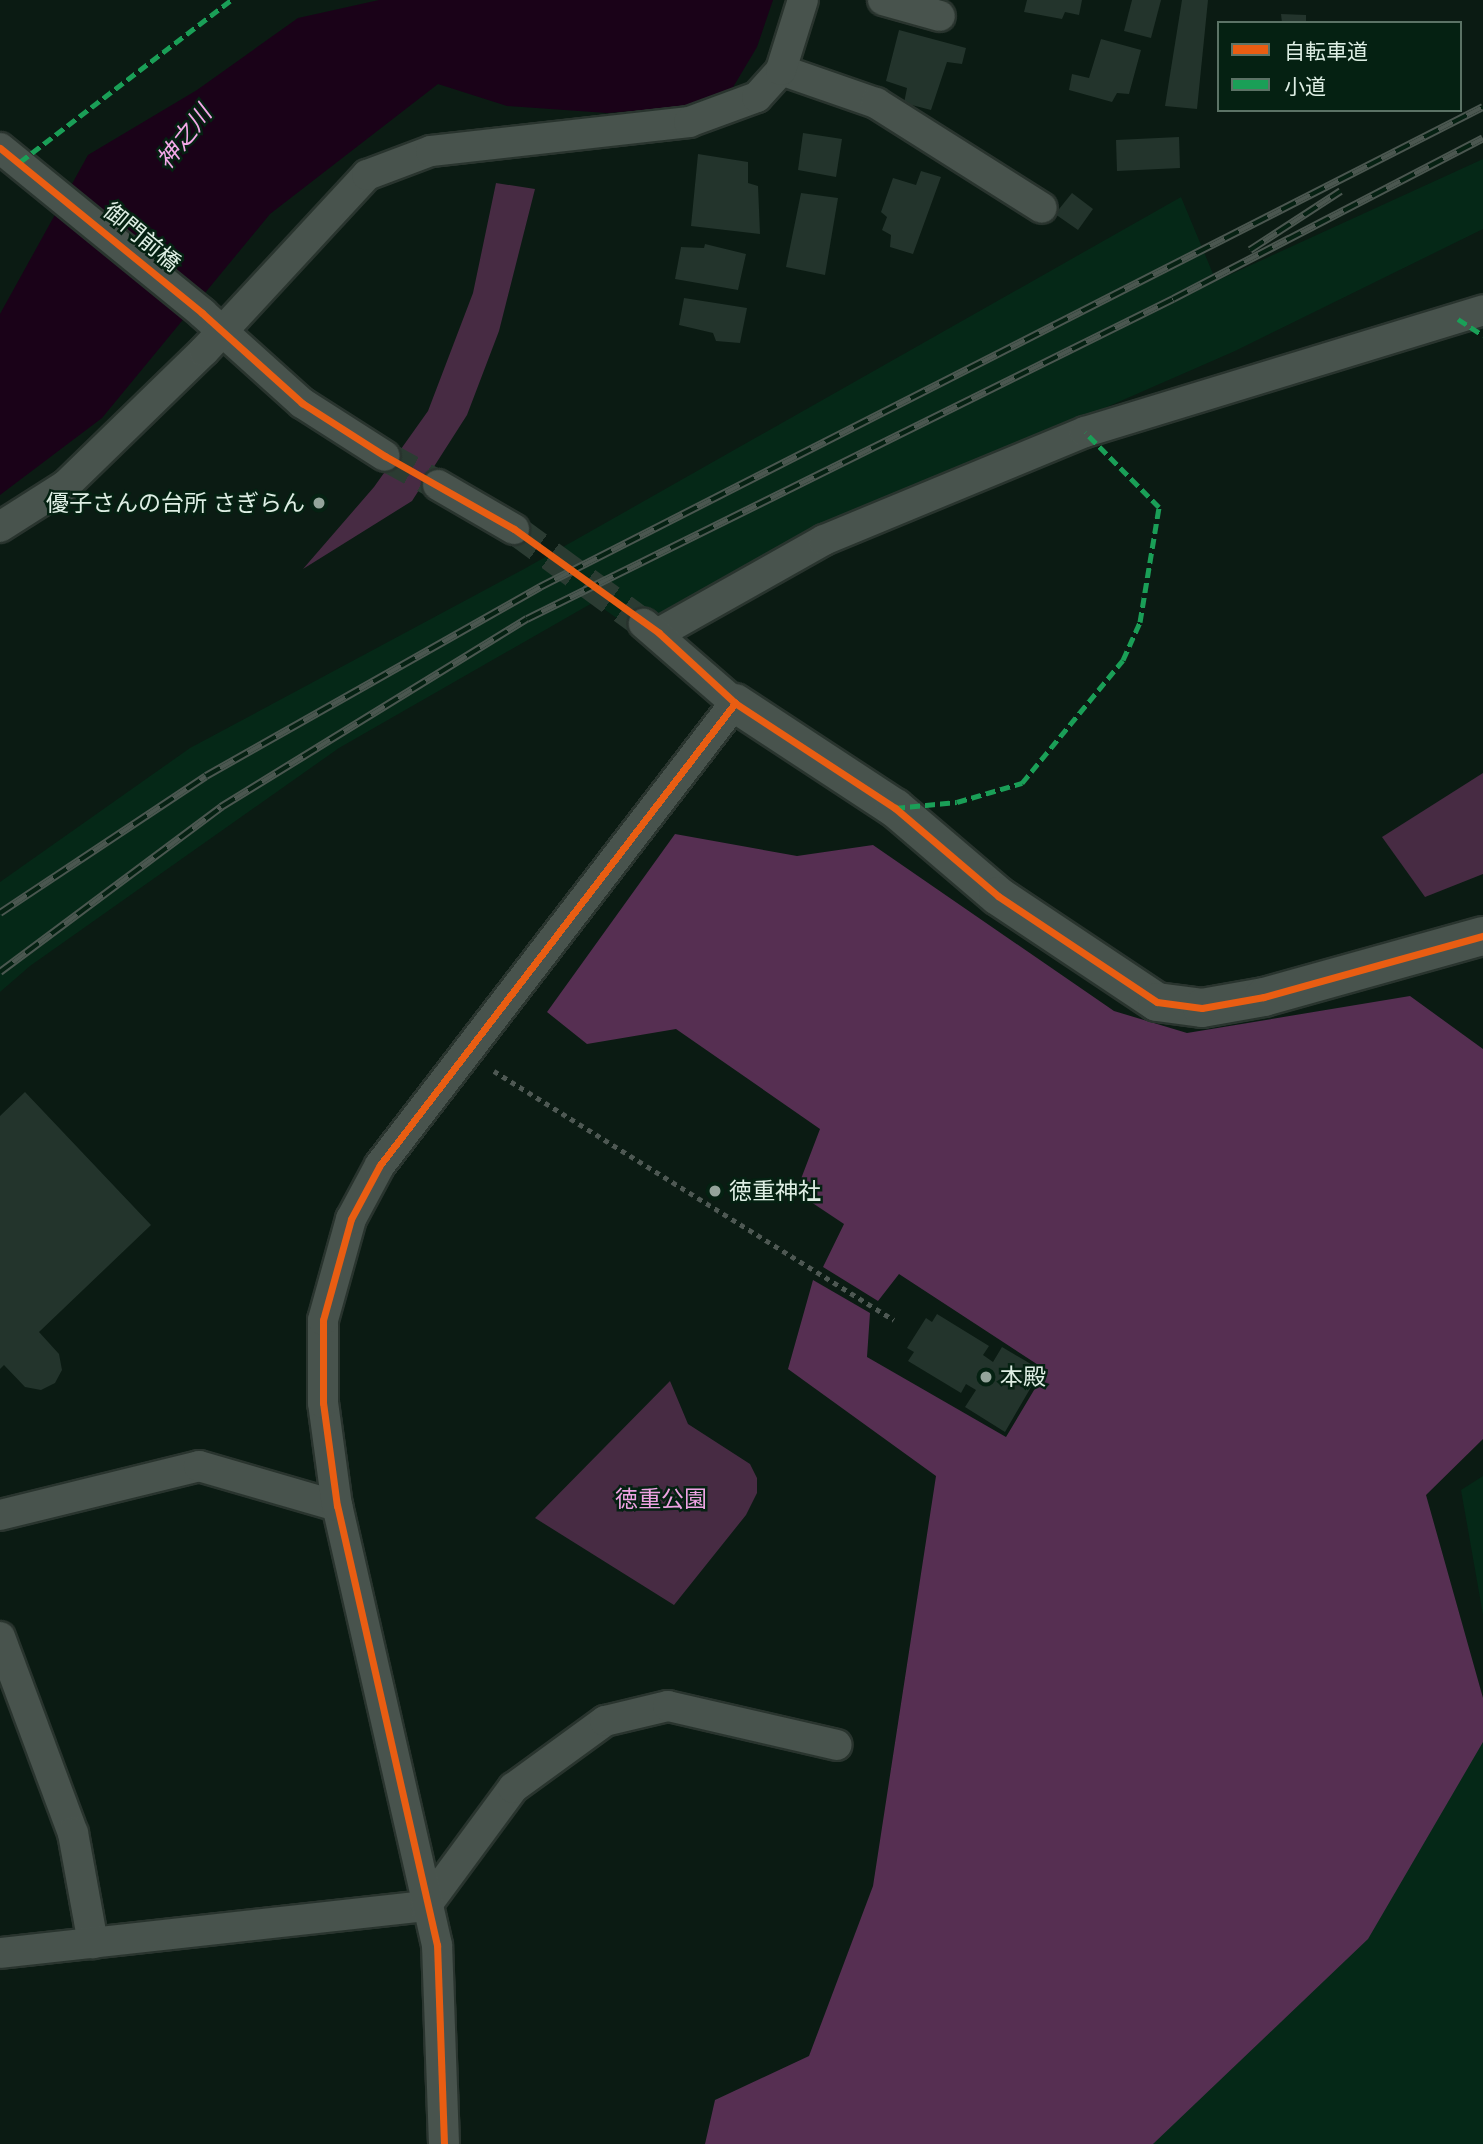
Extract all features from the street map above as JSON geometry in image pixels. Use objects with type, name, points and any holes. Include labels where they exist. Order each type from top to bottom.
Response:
[{"type":"street","points":[[0,527],[66,485],[213,322],[367,175],[431,151],[689,122],[757,97],[781,70],[803,0]]},
{"type":"street","points":[[883,0],[940,16]]},
{"type":"street","points":[[781,70],[876,103],[1042,208]]},
{"type":"street","name":"御門前橋","points":[[0,148],[35,173],[213,322],[302,403],[385,456]]},
{"type":"street","points":[[1483,310],[1085,432],[824,540],[651,628],[735,703],[895,808],[998,896],[1157,1002],[1202,1008],[1264,997],[1483,936]]},
{"type":"street","points":[[438,485],[514,529]]},
{"type":"street","points":[[444,2144],[438,1945],[426,1906],[369,1632],[337,1506],[323,1403],[323,1320],[351,1219],[380,1165],[463,1053],[735,703]]},
{"type":"street","points":[[0,1516],[199,1466],[337,1506]]},
{"type":"street","points":[[0,1637],[73,1833],[93,1943]]},
{"type":"street","points":[[0,1953],[426,1906],[513,1788],[605,1721],[668,1706],[837,1745]]},
{"type":"path","points":[[522,1088],[894,1320]]},
{"type":"shaded area","points":[[1483,159],[1483,229],[1235,351],[816,534],[667,621],[646,609],[632,629],[594,602],[339,748],[30,966],[0,992],[0,882],[190,748],[524,569],[1181,197],[1216,281]]},
{"type":"shaded area","points":[[675,834],[797,856],[873,845],[1114,1011],[1187,1033],[1410,996],[1483,1049],[1483,1439],[1426,1495],[1483,1698],[1483,1742],[1368,1939],[1153,2144],[705,2144],[715,2100],[809,2056],[873,1886],[936,1476],[788,1369],[813,1280],[870,1313],[867,1357],[1006,1437],[1046,1370],[899,1274],[878,1301],[823,1267],[844,1224],[796,1192],[820,1129],[676,1029],[587,1044],[547,1012]]},
{"type":"shaded area","points":[[1483,1476],[1483,1615],[1461,1490]]},
{"type":"shaded area","points":[[1483,1701],[1483,2144],[1134,2144]]},
{"type":"green space","points":[[496,183],[535,189],[499,331],[467,415],[412,501],[303,569],[374,487],[428,411],[473,293]]},
{"type":"green space","points":[[1483,773],[1483,874],[1425,897],[1382,837]]},
{"type":"green space","name":"徳重公園","points":[[670,1381],[688,1424],[750,1464],[757,1478],[757,1493],[746,1515],[674,1605],[535,1518]]},
{"type":"water","name":"神之川","points":[[379,0],[773,0],[757,47],[723,104],[607,113],[507,106],[438,84],[270,214],[102,418],[0,495],[0,314],[88,155],[197,90],[298,18]]},
{"type":"building","points":[[1027,0],[1082,0],[1079,15],[1065,12],[1062,19],[1024,12]]},
{"type":"building","points":[[1132,0],[1161,0],[1151,38],[1124,31]]},
{"type":"building","points":[[1182,0],[1208,0],[1197,109],[1165,106]]},
{"type":"building","points":[[1281,14],[1306,15],[1306,21],[1282,21]]},
{"type":"building","points":[[899,30],[966,48],[962,64],[947,62],[931,110],[904,103],[907,88],[886,81]]},
{"type":"building","points":[[1101,39],[1141,50],[1129,94],[1117,93],[1112,102],[1069,90],[1072,74],[1089,78]]},
{"type":"building","points":[[803,133],[842,139],[836,177],[798,170]]},
{"type":"building","points":[[1179,137],[1180,168],[1117,171],[1116,140]]},
{"type":"building","points":[[698,154],[748,162],[748,183],[758,186],[760,234],[691,226]]},
{"type":"building","points":[[921,171],[941,177],[913,254],[890,247],[891,235],[882,230],[887,217],[881,212],[893,178],[916,185]]},
{"type":"building","points":[[801,193],[838,198],[825,275],[786,267]]},
{"type":"building","points":[[1072,193],[1093,209],[1078,230],[1055,214]]},
{"type":"building","points":[[705,244],[746,254],[738,290],[675,279],[681,247],[704,248]]},
{"type":"building","points":[[684,298],[747,308],[740,343],[716,341],[713,333],[679,325]]},
{"type":"building","points":[[25,1092],[151,1225],[39,1332],[59,1354],[62,1370],[55,1383],[41,1390],[25,1387],[4,1365],[0,1369],[0,1116]]},
{"type":"building","name":"本殿","points":[[937,1314],[989,1346],[983,1355],[993,1362],[1002,1347],[1041,1370],[1005,1432],[965,1407],[976,1390],[966,1384],[961,1393],[908,1361],[914,1352],[907,1348],[926,1318],[932,1322]]},
{"type":"tunnel","points":[[385,456],[438,485]]},
{"type":"tunnel","points":[[514,529],[644,624]]},
{"type":"railway","points":[[0,913],[206,776],[540,587],[1483,107]]},
{"type":"railway","points":[[0,972],[221,807],[527,619],[1173,299],[1483,138]]},
{"type":"railway","points":[[1250,250],[1341,191]]},
{"type":"marked path","points":[[20,162],[231,0]]},
{"type":"marked path","points":[[1458,319],[1483,335]]},
{"type":"marked path","points":[[895,808],[957,802],[1022,783],[1123,660],[1140,622],[1159,507],[1085,432]]},
{"type":"cycle path","points":[[0,148],[202,313],[302,403],[385,456],[514,529],[659,633],[735,703],[895,808],[998,896],[1157,1002],[1202,1008],[1264,997],[1483,936]]},
{"type":"cycle path","points":[[444,2144],[437,1945],[337,1506],[323,1403],[323,1320],[351,1219],[380,1165],[735,703]]},
{"type":"place","name":"優子さんの台所 さぎらん","points":[[319,503]]},
{"type":"place","name":"徳重神社","points":[[715,1191]]},
{"type":"place","name":"本殿","points":[[986,1377]]}]
